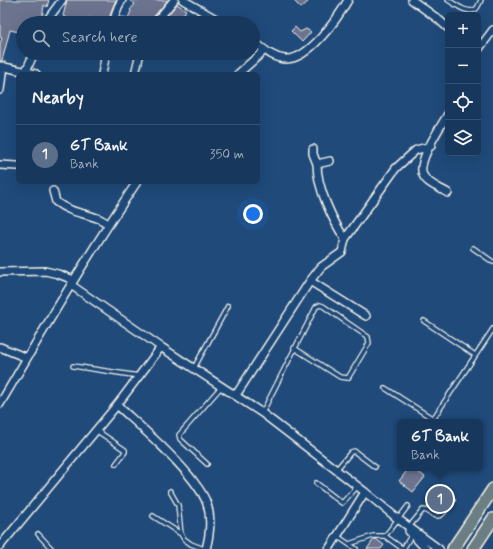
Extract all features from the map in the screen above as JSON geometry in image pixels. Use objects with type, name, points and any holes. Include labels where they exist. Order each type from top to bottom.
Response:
[{"type":"main road","points":[[453,549],[493,489]]},
{"type":"main road","points":[[473,549],[493,520]]},
{"type":"street","points":[[50,16],[62,0]]},
{"type":"street","points":[[116,16],[122,0]]},
{"type":"street","points":[[161,16],[174,0]]},
{"type":"street","points":[[183,0],[211,16]]},
{"type":"street","points":[[260,46],[273,55],[286,59],[296,57],[308,50],[320,39],[348,0]]},
{"type":"street","points":[[412,0],[445,25]]},
{"type":"street","points":[[480,48],[493,30]]},
{"type":"street","points":[[260,54],[265,50]]},
{"type":"street","points":[[32,72],[33,60]]},
{"type":"street","points":[[102,72],[105,60]]},
{"type":"street","points":[[135,72],[138,60]]},
{"type":"street","points":[[240,72],[254,60]]},
{"type":"street","points":[[0,90],[2,66],[28,72]]},
{"type":"street","points":[[445,120],[424,159],[421,168],[427,182],[448,193]]},
{"type":"street","points":[[236,395],[310,281],[321,267],[342,252],[345,239],[396,168],[416,150],[431,146]]},
{"type":"street","points":[[314,149],[313,154],[317,164],[321,190],[337,227],[345,239]]},
{"type":"street","points":[[317,164],[330,161]]},
{"type":"street","points":[[0,165],[16,166]]},
{"type":"street","points":[[0,404],[108,224],[136,184]]},
{"type":"street","points":[[53,191],[56,202],[69,211],[97,218],[108,224]]},
{"type":"street","points":[[0,272],[45,272],[58,274],[161,347],[262,413],[439,549]]},
{"type":"street","points":[[310,281],[366,316]]},
{"type":"street","points":[[0,347],[27,358]]},
{"type":"street","points":[[0,546],[117,405],[161,347]]},
{"type":"street","points":[[117,405],[180,465],[203,493],[207,502],[210,521],[210,530],[205,549]]},
{"type":"street","points":[[329,549],[365,492]]},
{"type":"street","points":[[398,519],[426,549]]},
{"type":"lane","points":[[448,0],[466,10],[471,11],[476,9],[481,0]]},
{"type":"lane","points":[[473,248],[493,262]]},
{"type":"lane","points":[[262,413],[294,348],[316,307],[320,305],[323,306],[368,337],[370,340],[370,343],[348,378],[340,377],[294,348]]},
{"type":"lane","points":[[194,368],[228,306]]},
{"type":"lane","points":[[424,321],[475,355]]},
{"type":"lane","points":[[385,388],[433,419],[493,329]]},
{"type":"lane","points":[[73,366],[139,376]]},
{"type":"lane","points":[[207,464],[180,439],[179,435],[222,386]]},
{"type":"lane","points":[[96,430],[125,450],[116,464]]},
{"type":"lane","points":[[336,470],[351,452],[354,451],[375,467]]},
{"type":"lane","points":[[316,483],[342,503],[358,486]]},
{"type":"lane","points":[[170,491],[178,505],[181,534]]},
{"type":"lane","points":[[409,527],[423,510],[426,510],[439,517],[443,515],[453,500]]},
{"type":"lane","points":[[385,536],[408,506]]},
{"type":"lane","points":[[153,516],[181,534],[184,539],[191,544],[205,549]]},
{"type":"lane","points":[[38,534],[52,549]]},
{"type":"lane","points":[[349,544],[373,536],[385,536],[403,549],[412,534]]},
{"type":"lane","points":[[337,536],[356,549]]},
{"type":"building","points":[[0,0],[49,0],[47,7],[44,5],[42,16],[16,16],[16,31],[10,30],[2,61],[0,61],[0,44],[2,38],[0,37]]},
{"type":"building","points":[[67,0],[116,0],[110,16],[63,16]]},
{"type":"building","points":[[129,0],[168,0],[154,16],[129,16],[130,10],[135,4]]},
{"type":"building","points":[[293,0],[310,0],[301,8]]},
{"type":"building","points":[[177,4],[186,10],[184,13],[192,16],[167,16]]},
{"type":"building","points":[[295,27],[300,32],[306,29],[311,32],[302,42],[291,31]]},
{"type":"building","points":[[407,471],[417,471],[425,477],[413,492],[399,481]]},
{"type":"building","points":[[439,486],[452,495],[442,510],[436,513],[427,507],[429,504],[427,503]]},
{"type":"building","points":[[374,539],[384,545],[381,549],[367,549]]},
{"type":"place","name":"GT Bank","points":[[440,499]]}]
